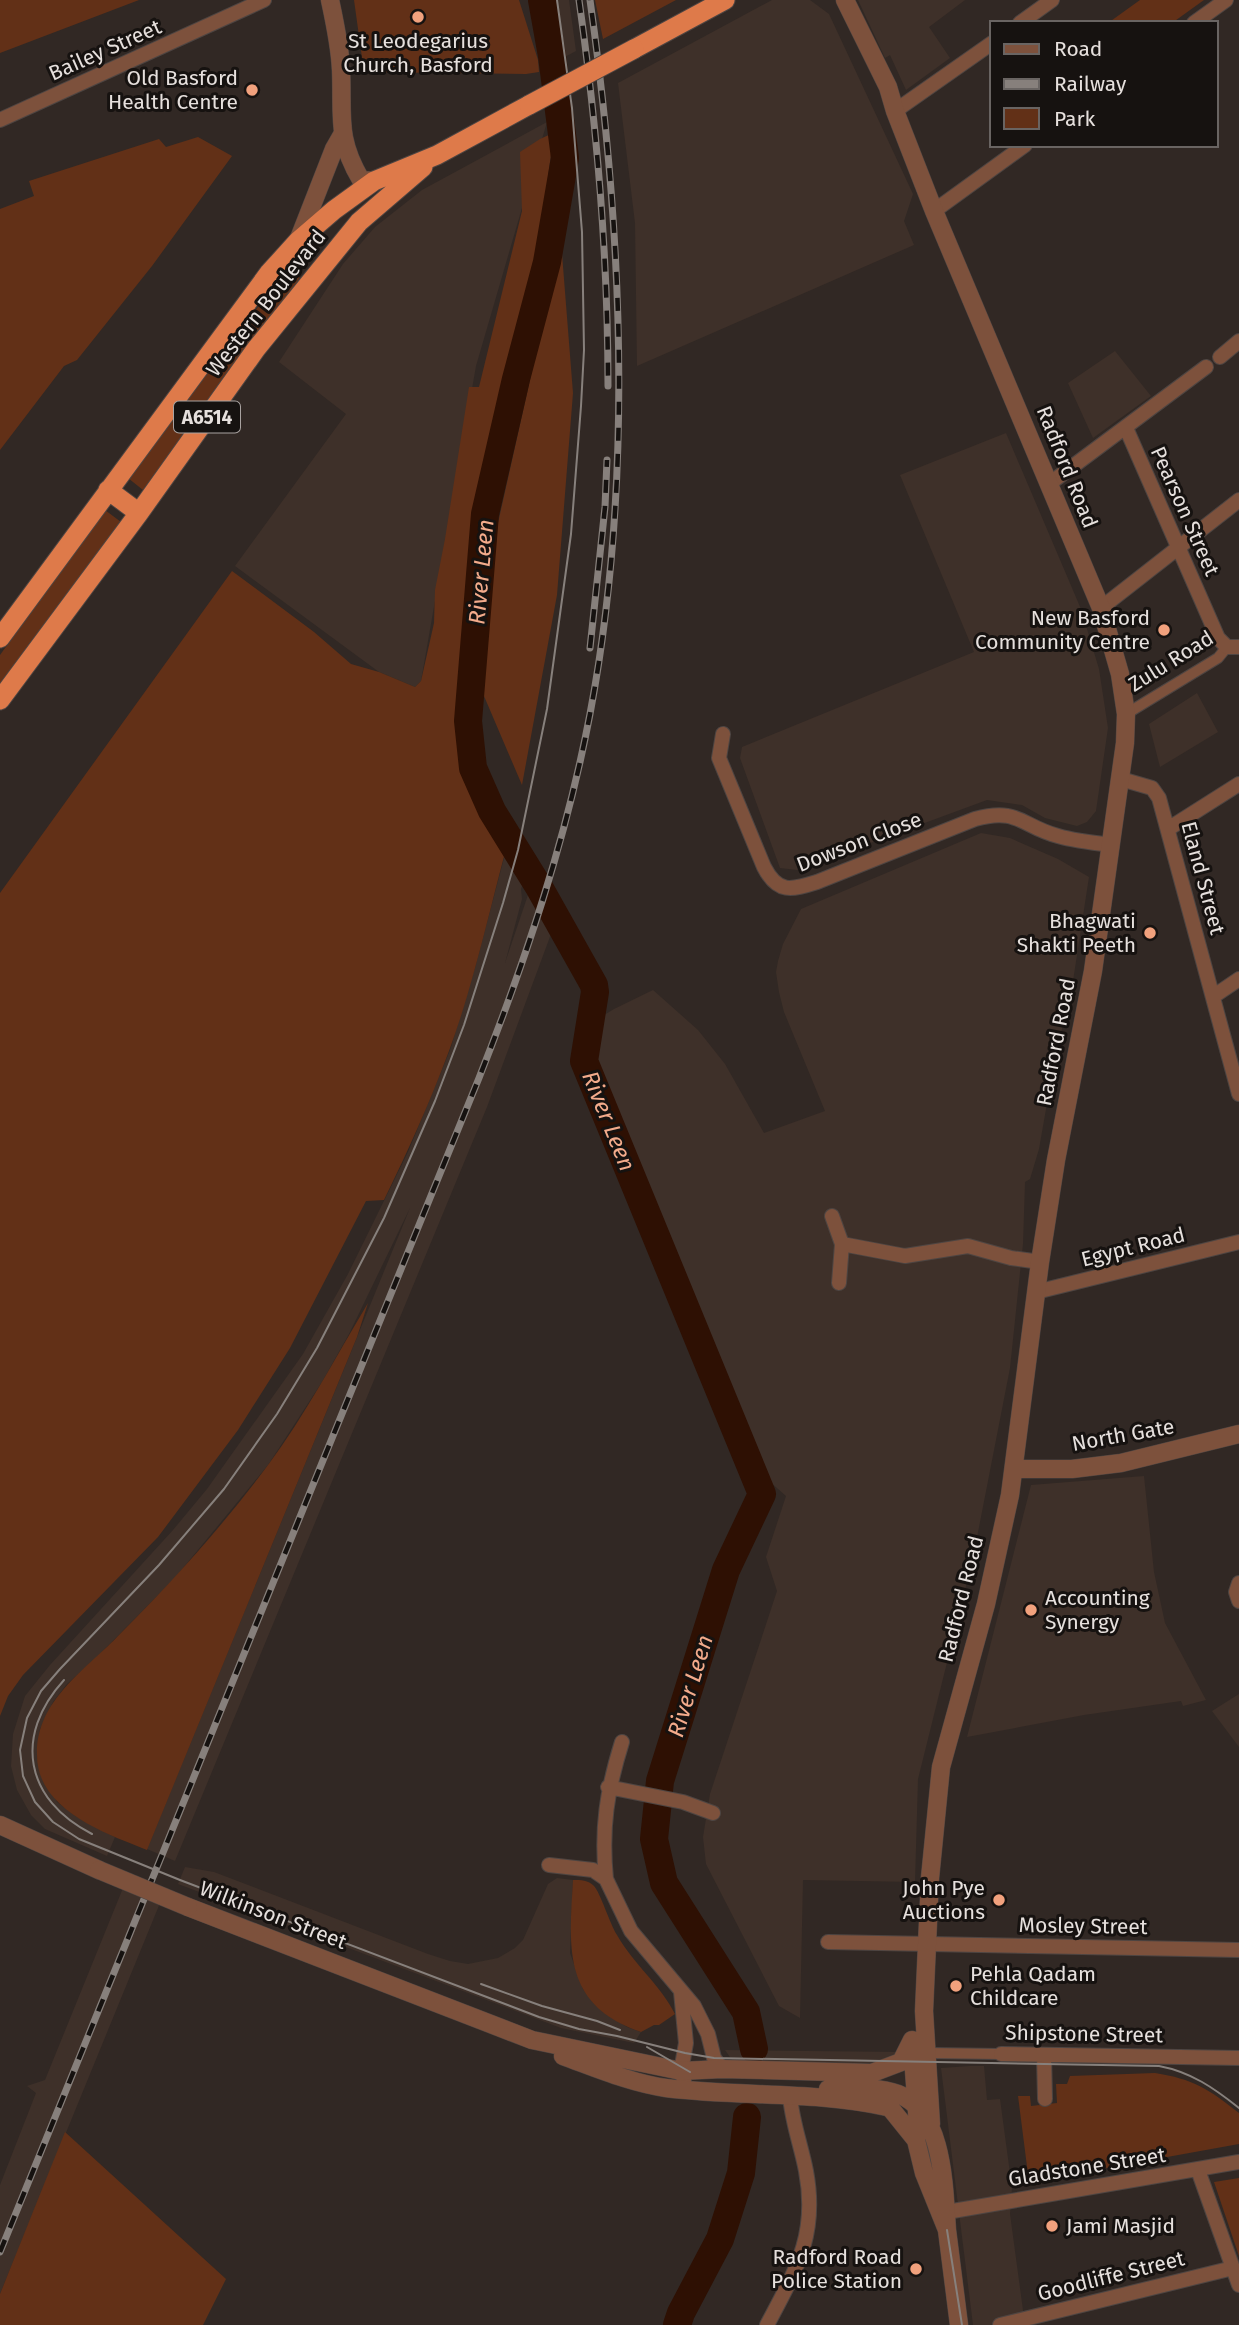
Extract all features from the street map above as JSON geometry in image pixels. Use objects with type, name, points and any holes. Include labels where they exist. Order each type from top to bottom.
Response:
[{"type":"highway","name":"Western Boulevard","points":[[0,638],[268,273],[334,209],[374,181],[437,155],[725,0]]},
{"type":"highway","name":"Western Boulevard","points":[[0,700],[139,513],[256,349],[359,222],[437,155]]},
{"type":"highway","points":[[108,490],[139,513]]},
{"type":"street","name":"Bailey Street","points":[[0,120],[264,0]]},
{"type":"street","name":"Western Boulevard","points":[[330,0],[341,68],[342,135],[348,158],[361,180],[374,181]]},
{"type":"street","name":"Radford Road","points":[[845,0],[888,88],[934,211],[1101,608],[1118,666],[1126,714],[1112,845],[1093,971],[1056,1160],[1010,1495],[986,1604],[941,1767],[933,1839],[924,2011],[931,2124]]},
{"type":"street","points":[[1023,21],[1052,0]]},
{"type":"street","points":[[1197,21],[1226,0]]},
{"type":"street","points":[[895,111],[990,44]]},
{"type":"street","name":"Western Boulevard","points":[[298,241],[342,135]]},
{"type":"street","points":[[934,211],[1022,147]]},
{"type":"street","points":[[1220,357],[1239,341]]},
{"type":"street","points":[[1049,484],[1206,367]]},
{"type":"street","name":"Pearson Street","points":[[1126,428],[1219,638],[1233,647]]},
{"type":"street","points":[[1101,608],[1239,500]]},
{"type":"street","name":"Zulu Road","points":[[1126,714],[1233,647]]},
{"type":"street","name":"Dowson Close","points":[[723,734],[719,758],[764,867],[770,879],[793,890],[975,818],[994,813],[1016,816],[1060,837],[1112,845]]},
{"type":"street","name":"Eland Street","points":[[1121,779],[1152,788],[1159,798],[1238,1090]]},
{"type":"street","points":[[1168,829],[1239,784]]},
{"type":"street","points":[[1214,996],[1239,979]]},
{"type":"street","points":[[832,1216],[842,1244],[839,1283]]},
{"type":"street","name":"Egypt Road","points":[[1036,1292],[1239,1242]]},
{"type":"street","points":[[842,1244],[905,1256],[968,1246],[1011,1258],[1040,1262]]},
{"type":"street","name":"North Gate","points":[[1014,1469],[1072,1469],[1121,1463],[1239,1434]]},
{"type":"street","points":[[1239,1583],[1236,1592],[1239,1601]]},
{"type":"street","points":[[622,1742],[608,1787],[604,1816],[603,1851],[606,1879],[631,1931],[694,2006],[708,2034],[714,2058],[722,2069]]},
{"type":"street","points":[[608,1787],[683,1802],[713,1813]]},
{"type":"street","name":"Wilkinson Street","points":[[0,1825],[188,1907],[532,2040],[561,2056],[622,2076],[662,2087],[838,2099],[891,2109]]},
{"type":"street","points":[[549,1865],[593,1870],[606,1879]]},
{"type":"street","name":"Mosley Street","points":[[828,1942],[1239,1950]]},
{"type":"street","points":[[681,1992],[685,2082],[722,2092]]},
{"type":"street","name":"Radford Road","points":[[924,2011],[912,2040],[918,2126],[916,2140],[924,2173],[943,2212]]},
{"type":"street","name":"Wilkinson Street","points":[[532,2040],[685,2072],[722,2069],[872,2073],[901,2062],[912,2040]]},
{"type":"street","name":"Shipstone Street","points":[[928,2053],[1239,2057]]},
{"type":"street","points":[[1044,2054],[1045,2099]]},
{"type":"street","points":[[685,2072],[721,2083],[761,2088],[885,2091],[897,2093],[915,2104],[931,2124],[938,2148],[943,2212],[958,2325]]},
{"type":"street","points":[[891,2109],[907,2108],[915,2104],[923,2096],[929,2081]]},
{"type":"street","points":[[767,2325],[791,2280],[808,2238],[808,2184],[794,2130],[790,2096]]},
{"type":"street","points":[[891,2109],[916,2140]]},
{"type":"street","name":"Gladstone Street","points":[[943,2212],[1239,2162]]},
{"type":"street","points":[[1198,2170],[1239,2285]]},
{"type":"street","name":"Goodliffe Street","points":[[1000,2325],[1233,2268]]},
{"type":"shaded area","points":[[546,0],[569,0],[576,51],[557,61]]},
{"type":"shaded area","points":[[772,0],[810,0],[829,14],[913,194],[904,221],[914,245],[637,366],[635,223],[618,83]]},
{"type":"shaded area","points":[[858,0],[965,0],[929,27],[950,58],[906,90],[890,55],[885,58]]},
{"type":"shaded area","points":[[547,122],[476,366],[421,681],[415,687],[379,672],[235,566],[346,414],[279,362],[343,264],[375,227],[422,190]]},
{"type":"shaded area","points":[[1115,351],[1151,396],[1093,438],[1068,383]]},
{"type":"shaded area","points":[[1006,433],[1081,609],[1099,669],[1108,728],[1096,811],[1087,822],[1077,826],[1045,818],[1022,805],[987,800],[797,870],[780,868],[740,758],[742,747],[974,652],[900,475]]},
{"type":"shaded area","points":[[1197,693],[1218,732],[1160,767],[1149,724]]},
{"type":"shaded area","points":[[981,833],[1010,838],[1058,859],[1089,877],[1071,994],[1056,1052],[1039,1149],[1030,1179],[1025,1182],[1023,1244],[1010,1368],[973,1558],[918,1779],[915,1882],[803,1880],[800,2018],[779,2006],[706,1864],[703,1837],[710,1794],[777,1591],[766,1557],[786,1496],[769,1481],[592,1047],[596,1020],[653,990],[698,1030],[725,1064],[764,1133],[825,1111],[784,1012],[776,972],[783,944],[801,909]]},
{"type":"shaded area","points":[[508,843],[518,850],[525,861],[527,872],[505,963],[532,883],[554,924],[551,934],[487,1107],[175,1861],[147,1849],[410,1208],[349,1334],[322,1382],[268,1465],[174,1579],[67,1684],[53,1702],[40,1729],[37,1756],[57,1802],[77,1817],[115,1837],[107,1856],[45,1829],[31,1815],[17,1790],[11,1766],[13,1734],[25,1696],[207,1489],[303,1354],[348,1274],[408,1152],[450,1050]]},
{"type":"shaded area","points":[[1144,1476],[1154,1572],[1165,1623],[1206,1700],[1183,1706],[1181,1701],[1084,1715],[967,1737],[1031,1485]]},
{"type":"shaded area","points":[[1239,1694],[1239,1747],[1212,1711]]},
{"type":"shaded area","points":[[185,1867],[214,1872],[428,1954],[468,1964],[498,1958],[515,1948],[523,1940],[548,1884],[557,1878],[573,1880],[570,1953],[583,1989],[602,2011],[627,2027],[641,2032],[634,2043],[561,2028],[178,1884]]},
{"type":"shaded area","points":[[123,1888],[160,1903],[0,2294],[0,2185],[36,2093],[27,2086],[45,2080]]},
{"type":"shaded area","points":[[725,2050],[902,2052],[890,2064],[734,2063]]},
{"type":"shaded area","points":[[984,2066],[987,2100],[1000,2099],[1012,2188],[1010,2214],[1025,2325],[973,2325],[941,2068]]},
{"type":"green space","points":[[0,0],[139,0],[0,53]]},
{"type":"green space","points":[[354,0],[519,0],[538,60],[539,72],[364,72]]},
{"type":"green space","points":[[595,0],[676,0],[603,39]]},
{"type":"green space","points":[[1140,0],[1204,0],[1175,21],[1111,21]]},
{"type":"green space","points":[[551,134],[553,139],[540,238],[503,381],[478,498],[459,697],[459,745],[469,784],[504,840],[506,849],[458,1026],[426,1108],[384,1200],[366,1201],[290,1348],[238,1430],[158,1537],[23,1675],[8,1696],[0,1716],[0,893],[232,571],[314,632],[351,664],[415,687],[421,681],[434,623],[435,590],[469,387],[479,387],[522,211],[520,152]]},
{"type":"green space","points":[[198,137],[232,156],[152,266],[77,360],[64,366],[0,450],[0,209],[34,196],[29,181],[159,139],[166,147]]},
{"type":"green space","points":[[561,241],[573,393],[557,595],[522,785],[481,689],[498,523]]},
{"type":"green space","points":[[289,266],[300,278],[143,490],[128,478]]},
{"type":"green space","points":[[105,510],[121,522],[0,684],[0,655]]},
{"type":"green space","points":[[368,1303],[357,1337],[147,1850],[94,1827],[61,1805],[48,1791],[40,1774],[37,1755],[44,1719],[64,1688],[176,1575],[251,1488],[295,1426]]},
{"type":"green space","points":[[573,1880],[587,1881],[594,1886],[624,1946],[669,2003],[675,2014],[659,2025],[641,2032],[615,2021],[596,2006],[584,1990],[572,1951]]},
{"type":"green space","points":[[1155,2073],[1180,2078],[1200,2086],[1239,2113],[1239,2144],[1029,2182],[1018,2096],[1030,2096],[1031,2106],[1057,2103],[1056,2084],[1067,2084],[1070,2076]]},
{"type":"green space","points":[[65,2132],[226,2279],[203,2325],[0,2325],[0,2294]]},
{"type":"green space","points":[[1239,2178],[1239,2256],[1214,2182]]},
{"type":"waterway","name":"River Leen","points":[[542,0],[565,158],[547,262],[516,379],[485,514],[468,721],[473,768],[492,811],[539,887],[594,985],[584,1061],[762,1494],[726,1570],[660,1781],[654,1839],[664,1883],[746,2012],[754,2049]]},
{"type":"waterway","name":"River Leen","points":[[677,2325],[720,2239],[741,2173],[747,2117]]},
{"type":"tram line","points":[[557,0],[572,108],[582,232],[584,350],[581,406],[571,534],[547,709],[518,850],[503,903],[464,1025],[435,1101],[384,1218],[317,1348],[277,1414],[224,1489],[159,1565],[41,1691],[27,1718],[20,1750],[23,1776],[35,1802],[53,1822],[79,1839],[539,2017],[579,2029],[714,2058],[1159,2066],[1202,2082],[1239,2108]]},
{"type":"tram line","points":[[64,1680],[48,1701],[37,1723],[33,1744],[34,1765],[40,1785],[52,1803],[69,1820],[92,1834]]},
{"type":"tram line","points":[[481,1984],[620,2030]]},
{"type":"tram line","points":[[647,2047],[690,2072]]},
{"type":"tram line","points":[[947,2230],[962,2325]]},
{"type":"railway","points":[[579,0],[600,193],[608,386]]},
{"type":"railway","points":[[0,2252],[479,1078],[513,989],[557,853],[590,714],[604,626],[618,447],[616,267],[610,178],[590,0]]},
{"type":"railway","points":[[590,648],[605,507],[607,460]]},
{"type":"place","name":"St Leodegarius Church, Basford","points":[[418,17]]},
{"type":"place","name":"Old Basford Health Centre","points":[[252,90]]},
{"type":"place","name":"New Basford Community Centre","points":[[1164,630]]},
{"type":"place","name":"Bhagwati Shakti Peeth","points":[[1150,933]]},
{"type":"place","name":"Accounting Synergy","points":[[1031,1610]]},
{"type":"place","name":"John Pye Auctions","points":[[999,1900]]},
{"type":"place","name":"Pehla Qadam Childcare","points":[[956,1986]]},
{"type":"place","name":"Jami Masjid","points":[[1052,2226]]},
{"type":"place","name":"Radford Road Police Station","points":[[916,2269]]}]
